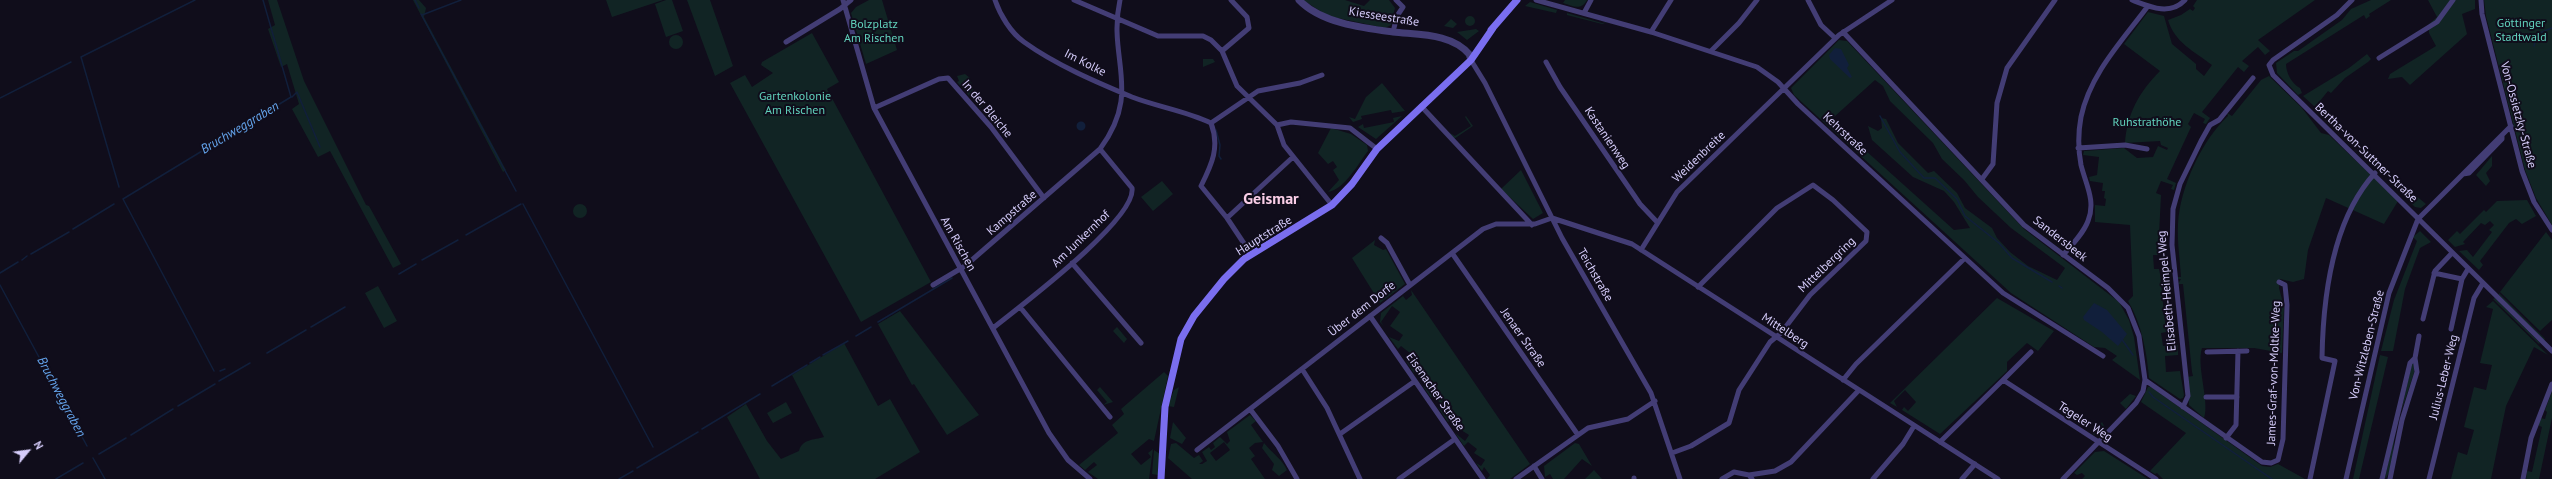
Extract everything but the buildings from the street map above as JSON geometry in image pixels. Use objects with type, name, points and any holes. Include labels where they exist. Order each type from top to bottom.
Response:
[{"type":"main road","name":"Hauptstraße","points":[[1161,479],[1165,407],[1184,331],[1214,291],[1251,254],[1332,205],[1352,184],[1377,149],[1452,78],[1517,0]]},
{"type":"street","points":[[786,42],[843,3],[851,0]]},
{"type":"street","name":"Im Kolke","points":[[995,0],[1004,19],[1024,42],[1096,82],[1211,122]]},
{"type":"street","points":[[1074,0],[1158,36],[1207,37],[1222,51],[1229,72],[1247,98],[1263,109],[1277,125],[1284,145],[1332,205]]},
{"type":"street","name":"Kampstraße","points":[[932,286],[961,269],[1100,149],[1116,125],[1123,92],[1118,18],[1120,0]]},
{"type":"street","points":[[1222,51],[1249,28],[1246,17],[1231,0]]},
{"type":"street","name":"Kiesseestraße","points":[[1299,0],[1310,10],[1326,18],[1393,32],[1420,34],[1460,44],[1470,57]]},
{"type":"street","points":[[1393,32],[1398,16],[1403,7],[1396,0]]},
{"type":"street","name":"Kehrstraße","points":[[1536,0],[1651,32],[1757,67],[1784,88],[1800,105],[2008,297],[2103,356]]},
{"type":"street","points":[[1584,13],[1591,0]]},
{"type":"street","points":[[1651,32],[1671,0]]},
{"type":"street","points":[[1711,51],[1739,23],[1757,0]]},
{"type":"street","points":[[1808,0],[1821,25],[1835,38]]},
{"type":"street","name":"Weidenbreite","points":[[1641,250],[1677,192],[1835,38],[1892,0]]},
{"type":"street","points":[[1982,179],[1993,164],[1997,103],[2007,68],[2055,0]]},
{"type":"street","points":[[2132,0],[2148,6],[2171,10],[2185,0]]},
{"type":"street","name":"Bertha-von-Suttner-Straße","points":[[2352,0],[2337,15],[2273,60],[2269,65],[2275,78],[2374,173],[2418,219],[2552,352]]},
{"type":"street","points":[[2379,58],[2437,22],[2453,0]]},
{"type":"street","name":"Von-Ossietzky-Straße","points":[[2480,0],[2482,14],[2529,190],[2552,230]]},
{"type":"street","name":"Am Rischen","points":[[843,3],[874,108],[1057,446],[1075,467],[1090,479]]},
{"type":"street","points":[[2063,255],[2085,228],[2091,209],[2090,193],[2078,148],[2081,118],[2093,80],[2148,6]]},
{"type":"street","name":"Sandersbeek","points":[[1842,32],[2028,229],[2108,288],[2128,308],[2139,336],[2145,380],[2143,391],[2136,403],[2063,479]]},
{"type":"street","name":"Teichstraße","points":[[1470,57],[1485,83],[1552,218],[1655,400],[1680,479]]},
{"type":"street","name":"Kastanienweg","points":[[1546,62],[1560,87],[1640,204],[1658,222]]},
{"type":"street","points":[[1251,254],[1227,218],[1201,186],[1215,154],[1215,137],[1211,122],[1258,91],[1307,81],[1322,75]]},
{"type":"street","name":"In der Bleiche","points":[[874,108],[941,78],[948,78],[992,127],[1044,198]]},
{"type":"street","name":"Elisabeth-Heimpel-Weg","points":[[2183,407],[2188,396],[2172,245],[2173,209],[2180,184],[2200,141],[2210,125],[2219,120],[2253,78]]},
{"type":"street","points":[[1421,106],[1438,122],[1454,142],[1532,225]]},
{"type":"street","points":[[1277,125],[1291,122],[1350,128],[1377,149]]},
{"type":"street","points":[[2418,219],[2463,174],[2469,173],[2502,139],[2502,135],[2511,126]]},
{"type":"street","points":[[2078,148],[2125,145],[2147,149]]},
{"type":"street","name":"Am Junkernhof","points":[[993,328],[1072,263],[1119,217],[1133,194],[1127,180],[1100,149]]},
{"type":"street","points":[[1227,218],[1293,157]]},
{"type":"street","points":[[2310,479],[2335,361],[2322,358],[2324,312],[2331,267],[2351,212],[2374,173]]},
{"type":"street","name":"Mittelbergring","points":[[1698,287],[1777,208],[1813,185],[1865,228],[1868,236],[1866,241],[1810,295],[1776,337]]},
{"type":"street","name":"Über dem Dorfe","points":[[1197,450],[1488,226],[1532,225],[1552,218]]},
{"type":"street","name":"Mittelberg","points":[[1552,218],[1626,240],[1998,479]]},
{"type":"street","name":"Von-Witzleben-Straße","points":[[2346,479],[2389,293],[2418,219]]},
{"type":"street","points":[[1382,238],[1387,243],[1410,285]]},
{"type":"street","name":"Jenaer Straße","points":[[1452,253],[1578,435]]},
{"type":"street","points":[[2423,319],[2434,273],[2452,253]]},
{"type":"street","points":[[1843,380],[1856,364],[1965,258]]},
{"type":"street","points":[[1072,263],[1141,343]]},
{"type":"street","points":[[2451,329],[2462,279],[2468,269]]},
{"type":"street","points":[[2434,273],[2462,279]]},
{"type":"street","name":"James-Graf-von-Moltke-Weg","points":[[2226,438],[2262,462],[2271,463],[2280,458],[2283,439],[2287,305],[2285,285],[2279,282]]},
{"type":"street","name":"Julius-Leber-Weg","points":[[2429,479],[2474,298],[2483,283]]},
{"type":"street","points":[[1020,307],[1110,417]]},
{"type":"street","name":"Eisenacher Straße","points":[[1370,316],[1483,479]]},
{"type":"street","points":[[2382,479],[2400,419],[2417,372],[2416,358],[2419,336]]},
{"type":"street","points":[[1672,453],[1691,446],[1729,423],[1739,390],[1753,365],[1776,337]]},
{"type":"street","points":[[2145,380],[2226,438],[2236,425],[2238,351]]},
{"type":"street","points":[[2207,352],[2247,351]]},
{"type":"street","points":[[1940,442],[2031,352]]},
{"type":"street","points":[[2390,479],[2410,363],[2416,358]]},
{"type":"street","points":[[1302,369],[1327,408],[1360,479]]},
{"type":"street","name":"Tegeler Weg","points":[[2003,380],[2098,443],[2156,479]]},
{"type":"street","points":[[1340,434],[1415,381]]},
{"type":"street","points":[[2523,479],[2531,438],[2552,384]]},
{"type":"street","points":[[1722,479],[1734,472],[1751,477],[1784,467],[1859,390]]},
{"type":"street","points":[[2206,397],[2237,397]]},
{"type":"street","points":[[1516,479],[1592,426],[1628,419],[1655,400]]},
{"type":"street","points":[[1250,409],[1278,446],[1297,479]]},
{"type":"street","points":[[1873,479],[1903,444],[1914,426]]},
{"type":"street","points":[[1399,479],[1456,439]]},
{"type":"street","points":[[1962,479],[1975,464]]},
{"type":"street","points":[[1534,466],[1542,479]]},
{"type":"green space","points":[[268,0],[277,0],[304,81],[366,205],[369,206],[401,264],[393,268],[330,151],[318,157],[292,109],[299,104],[287,64],[281,67],[268,29],[275,25]]},
{"type":"green space","points":[[413,0],[419,0],[426,8],[424,17],[506,170],[503,172]]},
{"type":"green space","points":[[606,0],[663,0],[612,17]]},
{"type":"green space","points":[[666,0],[672,0],[683,31],[666,37],[655,4]]},
{"type":"green space","points":[[687,0],[710,0],[733,66],[715,76]]},
{"type":"green space","name":"Bolzplatz Am Rischen","points":[[869,0],[882,0],[897,50],[866,64],[851,13],[856,7]]},
{"type":"green space","points":[[1303,0],[1345,0],[1364,6],[1370,0],[1389,0],[1395,8],[1391,25],[1385,28],[1328,16]]},
{"type":"green space","points":[[1565,0],[1587,0],[1582,6],[1576,7],[1563,3]]},
{"type":"green space","name":"Ruhstrathöhe","points":[[2197,0],[2315,0],[2258,40],[2270,51],[2265,55],[2258,47],[2242,61],[2249,66],[2244,72],[2238,67],[2202,112],[2210,118],[2206,124],[2203,123],[2205,119],[2194,113],[2188,124],[2191,127],[2167,179],[2176,183],[2174,190],[2171,189],[2173,185],[2161,181],[2156,193],[2161,195],[2158,255],[2153,255],[2154,269],[2159,269],[2160,274],[2166,332],[2161,333],[2163,346],[2178,345],[2178,355],[2165,356],[2166,372],[2180,371],[2184,395],[2183,398],[2180,399],[2149,378],[2143,339],[2137,319],[2128,301],[2133,296],[2130,225],[2095,222],[2095,205],[2105,206],[2106,199],[2104,198],[2105,191],[2102,191],[2103,183],[2090,181],[2089,177],[2097,175],[2099,157],[2083,155],[2084,151],[2124,148],[2137,158],[2153,157],[2158,146],[2167,150],[2168,148],[2161,145],[2160,141],[2125,143],[2128,122],[2135,104],[2146,87],[2160,71],[2124,44],[2148,12],[2164,16],[2172,44],[2196,64],[2196,69],[2204,76],[2212,65],[2180,41],[2171,28],[2168,20],[2181,15],[2190,9],[2193,11],[2195,8],[2193,6]]},
{"type":"green space","points":[[2371,0],[2391,0],[2369,14],[2370,16],[2366,19],[2364,15],[2286,64],[2290,78],[2294,84],[2300,88],[2302,93],[2298,95],[2277,73],[2276,63],[2294,51],[2298,51],[2342,20],[2351,9]]},
{"type":"green space","points":[[2428,0],[2475,0],[2475,9],[2462,14],[2467,34],[2410,85],[2402,77],[2388,79],[2390,74],[2436,46],[2429,33],[2429,24],[2437,17]]},
{"type":"green space","name":"Göttinger Stadtwald","points":[[2484,0],[2552,0],[2552,225],[2536,198],[2525,170],[2486,16]]},
{"type":"green space","points":[[1530,2],[1557,10],[1556,13],[1525,6]]},
{"type":"green space","points":[[1567,13],[1602,23],[1608,22],[1602,24],[1567,15]]},
{"type":"green space","points":[[1468,16],[1472,16],[1475,21],[1472,26],[1468,26],[1465,23],[1465,19]]},
{"type":"green space","points":[[1451,19],[1457,24],[1453,28],[1444,26]]},
{"type":"green space","points":[[1476,29],[1479,31],[1467,40],[1457,32]]},
{"type":"green space","name":"Gartenkolonie Am Rischen","points":[[812,33],[839,82],[827,89],[931,282],[861,322],[730,83],[745,75],[752,87],[773,73],[761,65],[762,62]]},
{"type":"green space","points":[[676,35],[681,37],[683,42],[681,47],[676,49],[671,47],[669,42],[671,37]]},
{"type":"green space","points":[[1839,40],[1847,41],[2024,229],[2119,302],[2129,320],[2134,337],[2140,380],[2112,360],[2117,356],[2105,348],[2094,347],[2011,293],[1794,95],[1791,88]],"holes":[[[1875,80],[1883,86],[1890,101],[1933,143],[1942,159],[1964,180],[1978,197],[2011,228],[2065,268],[2057,280],[2028,266],[2010,252],[1997,238],[1992,228],[1965,208],[1957,193],[1934,171],[1928,173],[1898,143],[1886,119],[1881,118],[1882,128],[1878,131],[1868,126],[1872,140],[1913,177],[1944,191],[1954,202],[1970,228],[1954,230],[1855,141],[1845,136],[1836,125],[1834,117]]]},
{"type":"green space","points":[[2367,54],[2371,59],[2345,78],[2331,93],[2328,91],[2315,107],[2303,96],[2349,68]]},
{"type":"green space","points":[[1203,59],[1213,59],[1215,62],[1203,67]]},
{"type":"green space","points":[[965,74],[970,78],[975,95],[984,104],[980,108],[957,82],[959,81],[957,76]]},
{"type":"green space","points":[[2269,76],[2302,108],[2321,133],[2329,135],[2398,201],[2384,224],[2326,198],[2308,250],[2304,279],[2293,282],[2280,279],[2279,288],[2284,307],[2282,353],[2254,348],[2202,348],[2201,364],[2205,403],[2204,418],[2189,405],[2187,377],[2193,376],[2183,284],[2178,284],[2181,279],[2177,279],[2177,277],[2181,277],[2178,237],[2180,210],[2188,180],[2201,151],[2218,126],[2228,116],[2227,113],[2232,116],[2261,80]]},
{"type":"green space","points":[[1382,83],[1405,111],[1392,113],[1391,110],[1361,116],[1362,119],[1353,122],[1349,117],[1355,119],[1366,97]]},
{"type":"green space","points":[[1402,116],[1376,139],[1358,127],[1363,124],[1364,128],[1394,122],[1393,118]]},
{"type":"green space","points":[[1466,116],[1473,126],[1454,139],[1450,133],[1455,136],[1471,126],[1465,117]]},
{"type":"green space","points":[[1331,128],[1351,134],[1367,145],[1368,151],[1345,181],[1334,190],[1328,192],[1339,180],[1333,170],[1337,167],[1333,161],[1328,164],[1318,153]]},
{"type":"green space","points":[[2492,156],[2492,166],[2486,173],[2490,181],[2486,186],[2476,175]]},
{"type":"green space","points":[[1521,170],[1543,213],[1533,219],[1501,189]]},
{"type":"green space","points":[[1162,181],[1173,194],[1153,211],[1141,197]]},
{"type":"green space","points":[[2409,190],[2426,204],[2421,208],[2415,207],[2407,199]]},
{"type":"green space","points":[[2527,200],[2536,216],[2522,224],[2516,219],[2509,223],[2480,261],[2483,265],[2479,270],[2459,251],[2467,250],[2473,257],[2492,232],[2489,230],[2494,225],[2490,221],[2485,225],[2481,223],[2463,242],[2465,244],[2455,247],[2448,240],[2457,231],[2460,234],[2484,210],[2486,212],[2497,201]]},
{"type":"green space","points":[[577,204],[583,204],[587,208],[587,214],[583,218],[577,218],[573,214],[573,208]]},
{"type":"green space","points":[[2420,231],[2431,242],[2420,248],[2405,289],[2393,351],[2381,351],[2394,300],[2417,241],[2413,237]]},
{"type":"green space","points":[[2546,232],[2552,240],[2552,320],[2540,331],[2500,292]]},
{"type":"green space","points":[[1375,240],[1374,245],[1383,250],[1386,249],[1405,284],[1380,303],[1352,258]]},
{"type":"green space","points":[[378,286],[397,321],[384,328],[365,293]]},
{"type":"green space","points":[[1411,290],[1530,464],[1510,479],[1487,479],[1490,475],[1484,467],[1482,471],[1476,463],[1481,466],[1485,460],[1474,453],[1477,449],[1468,442],[1464,446],[1455,433],[1465,441],[1469,435],[1458,428],[1451,419],[1448,422],[1437,406],[1448,417],[1452,411],[1439,402],[1434,394],[1431,398],[1423,386],[1432,391],[1436,385],[1417,369],[1414,373],[1406,361],[1416,367],[1420,361],[1401,346],[1398,349],[1389,337],[1399,341],[1403,335],[1390,326],[1400,312],[1392,306],[1381,322],[1384,326],[1380,322],[1381,313],[1403,296],[1406,300],[1412,295]]},
{"type":"green space","points":[[2499,293],[2545,339],[2544,340],[2499,295]]},
{"type":"green space","points":[[1997,298],[2054,331],[2038,351],[2027,343],[2007,362],[2007,371],[1940,434],[1902,410],[1904,407],[1908,411],[1916,402],[1905,390],[1894,401],[1897,407],[1890,403]]},
{"type":"green space","points":[[2495,298],[2540,343],[2539,344],[2493,299]]},
{"type":"green space","points":[[2493,301],[2548,355],[2534,347],[2506,406],[2491,479],[2451,479],[2458,452],[2467,455],[2474,430],[2464,427],[2474,387],[2486,390],[2492,365],[2480,363],[2493,309],[2486,307]]},
{"type":"green space","points":[[900,311],[979,415],[947,435],[914,384],[912,385],[878,324]]},
{"type":"green space","points":[[1117,327],[1127,339],[1124,343],[1113,331]]},
{"type":"green space","points":[[844,343],[878,406],[890,399],[920,452],[875,479],[760,479],[727,417],[746,404],[767,441],[781,459],[799,451],[806,442],[824,437],[792,375]]},
{"type":"green space","points":[[2380,355],[2388,357],[2359,479],[2353,479]]},
{"type":"green space","points":[[2412,363],[2414,364],[2414,373],[2401,412]]},
{"type":"green space","points":[[1164,372],[1168,376],[1154,441],[1149,439],[1131,454],[1141,465],[1151,457],[1148,453],[1153,449],[1149,479],[1098,479],[1088,472],[1097,465],[1094,462],[1085,470],[1079,465],[1118,433],[1112,425],[1124,414],[1121,409]]},
{"type":"green space","points":[[1100,387],[1113,402],[1103,405],[1107,402],[1097,390]]},
{"type":"green space","points":[[1179,387],[1174,407],[1168,406],[1174,390]]},
{"type":"green space","points":[[2148,387],[2151,387],[2262,466],[2270,467],[2278,464],[2305,479],[2163,479],[2157,473],[2155,474],[2150,471],[2186,433],[2141,402]]},
{"type":"green space","points":[[2552,392],[2552,418],[2539,479],[2526,479],[2527,471],[2532,472],[2542,427],[2538,425],[2540,418],[2545,419],[2547,412],[2545,410]]},
{"type":"green space","points":[[2130,394],[2136,396],[2126,409],[2120,403]]},
{"type":"green space","points":[[786,402],[792,413],[773,423],[767,413]]},
{"type":"green space","points":[[1250,415],[1256,421],[1251,425],[1263,442],[1255,443],[1249,448],[1255,456],[1251,459],[1265,479],[1192,479],[1168,458],[1171,444],[1176,443],[1194,458],[1199,455],[1203,461],[1199,464],[1202,464],[1207,461],[1202,452],[1209,447],[1211,450],[1215,447],[1213,443],[1220,437],[1227,444],[1230,441],[1227,432]],"holes":[[[1224,442],[1230,450],[1216,461],[1210,453]]]},
{"type":"green space","points":[[1173,422],[1186,438],[1182,444],[1170,438]]},
{"type":"green space","points":[[2102,422],[2106,429],[2099,436],[2092,434]]},
{"type":"green space","points":[[2395,430],[2392,467],[2385,478]]},
{"type":"green space","points":[[1264,443],[1280,459],[1287,470],[1279,476],[1272,470],[1274,464],[1262,448]]},
{"type":"green space","points":[[1575,443],[1579,444],[1592,466],[1582,459],[1564,479],[1553,479],[1550,474],[1545,477],[1544,466]]},
{"type":"green space","points":[[1154,450],[1160,454],[1158,475],[1152,474]]},
{"type":"green space","points":[[2104,451],[2148,479],[2082,479],[2085,476],[2082,473],[2077,475],[2074,473],[2095,452]]},
{"type":"green space","points":[[1594,470],[1602,479],[1585,479]]},
{"type":"water","points":[[1835,48],[1841,49],[1849,65],[1847,68],[1852,77],[1850,78],[1830,59],[1829,55]]},
{"type":"water","points":[[1081,121],[1086,126],[1081,131],[1076,126]]},
{"type":"water","points":[[2094,303],[2107,310],[2127,334],[2118,346],[2102,332],[2084,320],[2083,317]]},
{"type":"waterway","points":[[119,187],[81,57],[195,0]]},
{"type":"waterway","name":"Bruchweggraben","points":[[214,371],[123,199],[291,97],[263,0]]},
{"type":"waterway","points":[[415,0],[419,8]]},
{"type":"waterway","points":[[422,15],[461,0]]},
{"type":"waterway","points":[[421,14],[516,191]]},
{"type":"waterway","points":[[2534,46],[2537,34],[2552,28]]},
{"type":"waterway","points":[[0,98],[71,62]]},
{"type":"waterway","points":[[292,97],[297,92],[320,147]]},
{"type":"waterway","points":[[1880,116],[1900,152],[1924,178],[1935,178],[1957,199],[1965,216],[1999,243],[2012,258],[2052,282]]},
{"type":"waterway","points":[[1216,130],[1220,145],[1219,156],[1221,159]]},
{"type":"waterway","name":"Bruchweggraben","points":[[73,229],[114,204]]},
{"type":"waterway","points":[[466,235],[521,204]]},
{"type":"waterway","points":[[523,204],[653,447]]},
{"type":"waterway","name":"Bruchweggraben","points":[[31,254],[69,232]]},
{"type":"waterway","points":[[422,260],[458,240]]},
{"type":"waterway","name":"Bruchweggraben","points":[[22,260],[27,256]]},
{"type":"waterway","name":"Bruchweggraben","points":[[0,273],[18,262]]},
{"type":"waterway","points":[[399,274],[416,264]]},
{"type":"waterway","points":[[878,322],[952,278]]},
{"type":"waterway","name":"Bruchweggraben","points":[[0,285],[87,446]]},
{"type":"waterway","points":[[311,327],[345,307]]},
{"type":"waterway","points":[[856,336],[871,327]]},
{"type":"waterway","points":[[267,353],[306,330]]},
{"type":"waterway","points":[[2121,338],[2133,355]]},
{"type":"waterway","points":[[823,355],[848,341]]},
{"type":"waterway","points":[[810,363],[820,357]]},
{"type":"waterway","points":[[219,381],[250,363]]},
{"type":"waterway","points":[[772,386],[807,365]]},
{"type":"waterway","points":[[220,371],[225,369]]},
{"type":"waterway","points":[[178,406],[215,384]]},
{"type":"waterway","points":[[2149,392],[2153,397],[2272,479]]},
{"type":"waterway","points":[[702,429],[760,394]]},
{"type":"waterway","points":[[131,435],[173,409]]},
{"type":"waterway","points":[[637,468],[698,432]]},
{"type":"waterway","points":[[99,454],[126,438]]},
{"type":"waterway","name":"Bruchweggraben","points":[[93,458],[105,479]]},
{"type":"waterway","points":[[56,479],[83,463]]},
{"type":"waterway","points":[[619,479],[633,471]]},
{"type":"district","name":"Geismar","points":[[1271,199]]}]
